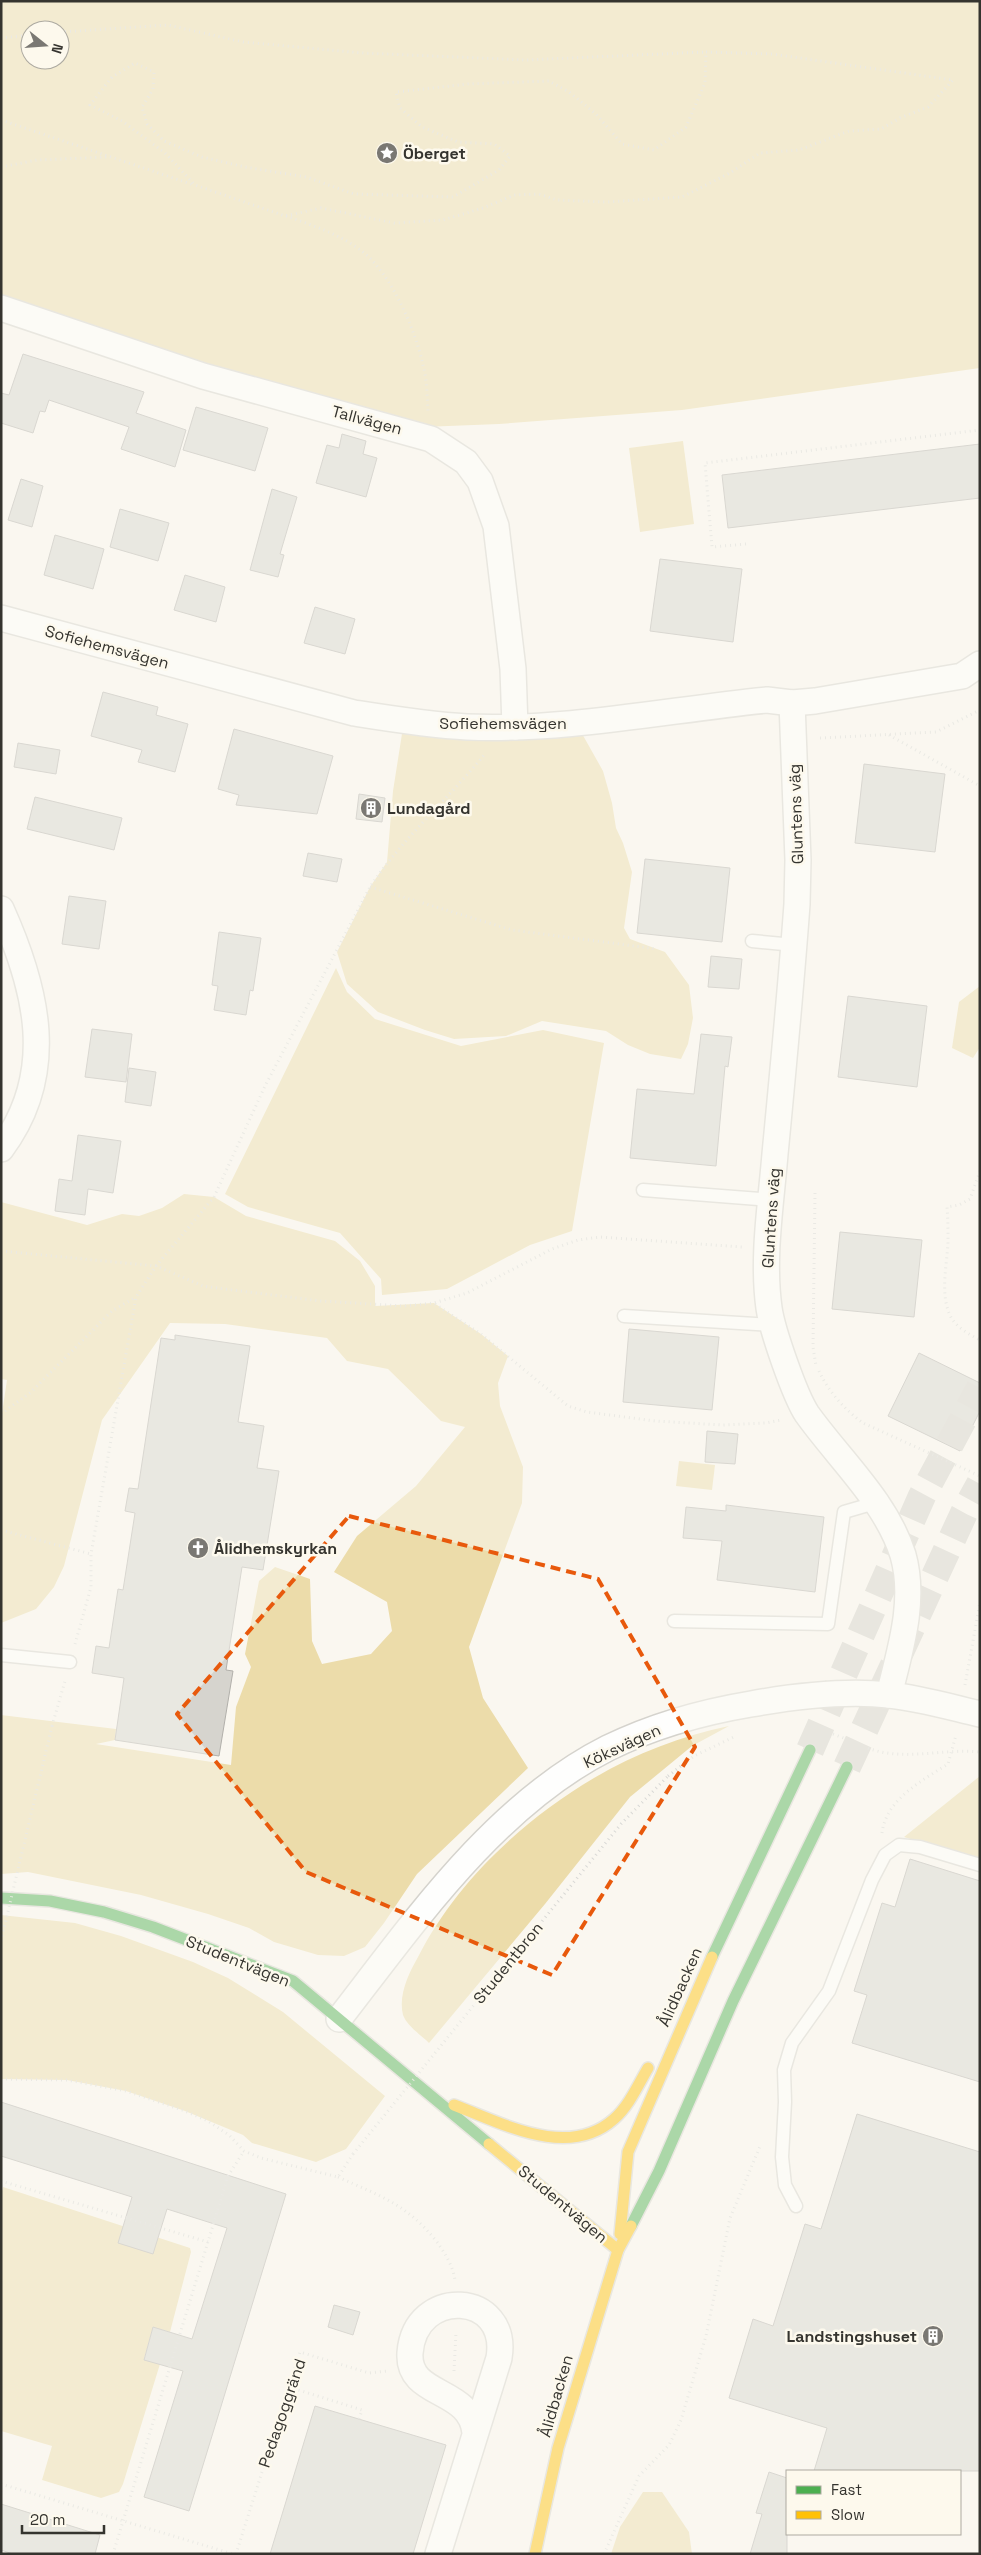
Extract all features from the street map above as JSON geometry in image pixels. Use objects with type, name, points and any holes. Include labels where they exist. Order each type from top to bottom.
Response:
[{"type":"main road","name":"Ålidbacken","points":[[618,2250],[628,2152],[695,1992],[810,1750]]},
{"type":"main road","name":"Ålidbacken","points":[[536,2554],[558,2448],[618,2250],[659,2171],[733,2002],[848,1767]]},
{"type":"main road","name":"Studentvägen","points":[[1,1898],[50,1901],[104,1912],[153,1927],[293,1981],[618,2250]]},
{"type":"main road","name":"Studentvägen","points":[[439,2100],[546,2137],[564,2140],[581,2137],[612,2121],[625,2106],[695,1992]]},
{"type":"street","name":"Tallvägen","points":[[1,308],[203,376],[431,439],[466,462],[480,480],[496,526],[513,669],[515,726]]},
{"type":"street","name":"Sofiehemsvägen","points":[[2,621],[354,713],[413,722],[468,727],[576,723],[766,700],[792,703],[962,676],[980,664]]},
{"type":"street","name":"Gluntens väg","points":[[792,703],[798,860],[794,945],[767,1249],[768,1300],[779,1344],[806,1412],[875,1503],[892,1530],[903,1556],[907,1588],[906,1624],[889,1695]]},
{"type":"street","points":[[1,909],[27,975],[38,1037],[36,1065],[30,1090],[21,1116],[1,1150]]},
{"type":"street","name":"Köksvägen","points":[[339,2019],[428,1902],[488,1839],[543,1790],[609,1748],[636,1736],[694,1716],[731,1707],[795,1696],[889,1695],[980,1714]]},
{"type":"street","points":[[438,2554],[499,2358],[500,2340],[494,2323],[479,2310],[458,2305],[439,2308],[425,2317],[411,2345],[412,2366],[424,2383],[468,2411],[474,2421],[475,2434]]},
{"type":"lane","points":[[752,941],[794,945]]},
{"type":"lane","points":[[643,1190],[772,1200]]},
{"type":"lane","points":[[624,1316],[774,1325]]},
{"type":"lane","points":[[674,1621],[828,1624],[844,1512],[875,1503]]},
{"type":"lane","points":[[1,1655],[70,1662]]},
{"type":"lane","points":[[796,2206],[784,2185],[782,2157],[785,2102],[784,2070],[792,2043],[813,2017],[829,1991],[872,1880],[885,1855],[899,1845],[920,1847],[980,1865]]},
{"type":"path","points":[[70,31],[168,25],[243,42],[362,53],[526,60],[706,52],[772,54],[953,80],[928,107],[900,118],[881,129],[849,131],[799,150],[760,153],[730,173],[682,196],[607,202],[557,200],[539,194],[514,195],[483,208],[444,220],[394,223],[321,208],[285,216]]},
{"type":"path","points":[[1,38],[20,36]]},
{"type":"path","points":[[195,185],[165,153],[122,121],[90,105],[112,77],[135,63],[154,72],[153,89],[142,107],[147,124],[164,141],[202,157],[245,168],[306,177],[354,194],[453,197],[499,170],[510,156],[494,144],[458,142],[422,127],[400,108],[396,92],[468,84],[549,81],[569,92],[596,114],[622,144],[654,150],[686,127],[705,83],[706,52]]},
{"type":"path","points":[[1,120],[321,228],[360,249],[386,277],[411,327],[424,366],[431,439]]},
{"type":"path","points":[[1,167],[36,160],[112,157]]},
{"type":"path","points":[[746,544],[712,547],[705,462],[980,430]]},
{"type":"path","points":[[794,740],[936,732],[980,710]]},
{"type":"path","points":[[888,735],[980,786]]},
{"type":"path","points":[[1,1941],[52,1726],[91,1587],[91,1554],[136,1297],[156,1266],[214,1197],[264,1086],[370,887],[387,862],[454,793],[491,748]]},
{"type":"path","points":[[370,887],[512,930],[657,949]]},
{"type":"path","points":[[980,1171],[970,1199],[947,1207],[946,1300],[952,1319],[960,1328],[980,1340]]},
{"type":"path","points":[[815,1193],[813,1347],[816,1366],[822,1379],[852,1414],[863,1423],[980,1476]]},
{"type":"path","points":[[1,1251],[156,1266],[203,1286],[374,1306],[434,1303],[467,1293],[552,1249],[578,1240],[600,1238],[767,1249]]},
{"type":"path","points":[[1,1414],[31,1392],[112,1311],[136,1297]]},
{"type":"path","points":[[434,1303],[481,1334],[557,1399],[568,1406],[587,1412],[656,1421],[722,1425],[766,1423],[806,1412]]},
{"type":"path","points":[[1,1530],[91,1554]]},
{"type":"path","points":[[963,1692],[978,1622],[980,1602]]},
{"type":"path","points":[[885,1855],[882,1831],[894,1805],[905,1793],[948,1764],[954,1750],[957,1728]]},
{"type":"path","points":[[954,1750],[980,1752]]},
{"type":"path","name":"Studentbron","points":[[338,2177],[353,2154],[621,1824],[668,1776]]},
{"type":"path","points":[[1,2079],[67,2080],[126,2091],[186,2111],[208,2121],[230,2135],[244,2150],[274,2162],[338,2177],[386,2197],[409,2212],[427,2230],[442,2250],[454,2274],[458,2305],[452,2400]]},
{"type":"path","points":[[604,2554],[639,2476],[669,2445],[681,2420],[706,2336],[730,2218],[763,2138]]},
{"type":"path","points":[[113,2554],[228,2176],[244,2150]]},
{"type":"path","points":[[1,2181],[208,2242]]},
{"type":"path","name":"Pedagoggränd","points":[[234,2554],[300,2352],[369,2373],[412,2366]]},
{"type":"path","points":[[289,2387],[362,2410],[359,2419]]},
{"type":"path","points":[[1,2484],[234,2554]]},
{"type":"highlighted area","points":[[349,1516],[598,1579],[695,1747],[552,1975],[306,1872],[177,1714]]},
{"type":"shaded area","points":[[1,1],[980,1],[980,368],[682,410],[499,424],[398,428],[1,308]]},
{"type":"shaded area","points":[[683,441],[694,524],[640,532],[629,448]]},
{"type":"shaded area","points":[[404,721],[576,723],[603,771],[612,803],[616,828],[632,872],[624,928],[630,939],[665,952],[689,985],[693,1018],[688,1044],[681,1059],[650,1054],[628,1045],[606,1031],[542,1021],[506,1036],[454,1039],[378,1012],[347,984],[337,952],[370,887],[387,862],[393,791]]},
{"type":"shaded area","points":[[336,968],[347,992],[375,1019],[461,1046],[543,1030],[604,1043],[572,1231],[530,1245],[447,1289],[382,1295],[381,1279],[340,1233],[248,1207],[225,1194]]},
{"type":"shaded area","points":[[980,986],[980,1047],[973,1058],[952,1048],[959,1002]]},
{"type":"shaded area","points":[[184,1194],[214,1197],[246,1216],[335,1241],[360,1261],[375,1286],[375,1306],[434,1303],[481,1334],[508,1356],[498,1383],[500,1406],[523,1467],[522,1503],[469,1647],[483,1698],[528,1768],[417,1874],[384,1923],[365,1947],[344,1956],[318,1955],[274,1942],[249,1928],[141,1895],[28,1872],[1,1874],[1,1715],[116,1729],[115,1740],[96,1744],[231,1765],[236,1707],[251,1667],[245,1654],[259,1581],[275,1567],[310,1579],[312,1641],[322,1664],[371,1654],[392,1631],[387,1602],[334,1572],[357,1536],[416,1486],[465,1427],[441,1421],[388,1369],[347,1361],[327,1338],[225,1324],[170,1323],[102,1420],[64,1566],[54,1587],[36,1609],[1,1623],[1,1420],[7,1380],[1,1379],[1,1202],[87,1225],[122,1214],[139,1216],[162,1208]]},
{"type":"shaded area","points":[[679,1461],[715,1465],[712,1490],[676,1486]]},
{"type":"shaded area","points":[[729,1726],[692,1746],[630,1797],[545,1904],[429,2043],[411,2027],[403,2015],[402,2000],[411,1970],[434,1929],[452,1903],[472,1878],[517,1833],[568,1795],[610,1769],[660,1746]]},
{"type":"shaded area","points":[[980,1776],[980,1861],[904,1837]]},
{"type":"shaded area","points":[[1,1915],[75,1923],[121,1936],[193,1962],[228,1978],[283,2012],[385,2096],[346,2149],[316,2162],[252,2143],[243,2135],[185,2111],[126,2091],[67,2080],[1,2079]]},
{"type":"shaded area","points":[[3,2187],[190,2248],[191,2252],[170,2332],[153,2327],[144,2359],[160,2364],[119,2492],[101,2498],[42,2480],[52,2446],[1,2431],[1,2195]]},
{"type":"shaded area","points":[[643,2492],[662,2492],[689,2532],[692,2554],[611,2554],[620,2527]]},
{"type":"building","points":[[23,354],[144,392],[136,413],[186,430],[175,467],[121,449],[129,427],[49,400],[45,412],[40,411],[33,433],[1,423],[1,393],[9,395]]},
{"type":"building","points":[[196,407],[268,428],[255,471],[183,450]]},
{"type":"building","points":[[342,434],[366,441],[363,454],[377,458],[366,497],[316,483],[327,445],[339,448]]},
{"type":"building","points":[[980,444],[980,498],[728,528],[722,475]]},
{"type":"building","points":[[21,479],[43,486],[32,527],[8,520]]},
{"type":"building","points":[[272,489],[297,497],[280,554],[284,555],[278,577],[250,570]]},
{"type":"building","points":[[120,509],[169,523],[158,561],[110,547]]},
{"type":"building","points":[[55,535],[104,549],[93,589],[44,575]]},
{"type":"building","points":[[660,559],[742,569],[733,642],[650,631]]},
{"type":"building","points":[[185,575],[225,587],[216,622],[174,610]]},
{"type":"building","points":[[315,607],[355,619],[345,654],[304,643]]},
{"type":"building","points":[[103,692],[158,707],[156,715],[188,724],[175,772],[138,762],[142,750],[91,736]]},
{"type":"building","points":[[234,729],[333,756],[317,814],[236,805],[239,795],[218,789]]},
{"type":"building","points":[[18,743],[60,750],[56,774],[14,767]]},
{"type":"building","points":[[864,764],[945,774],[935,852],[855,843]]},
{"type":"building","name":"Lundagård","points":[[359,794],[385,798],[382,822],[356,819]]},
{"type":"building","points":[[35,797],[122,818],[114,850],[27,829]]},
{"type":"building","points":[[308,853],[342,859],[337,882],[303,876]]},
{"type":"building","points":[[645,859],[730,868],[722,942],[637,933]]},
{"type":"building","points":[[69,896],[106,901],[99,949],[62,944]]},
{"type":"building","points":[[219,932],[261,938],[253,991],[250,990],[246,1015],[214,1010],[218,986],[212,985]]},
{"type":"building","points":[[711,956],[742,959],[739,989],[708,987]]},
{"type":"building","points":[[848,996],[927,1006],[917,1087],[838,1077]]},
{"type":"building","points":[[92,1029],[132,1034],[126,1082],[85,1077]]},
{"type":"building","points":[[701,1034],[732,1037],[728,1067],[725,1066],[716,1166],[630,1158],[637,1089],[694,1094]]},
{"type":"building","points":[[129,1068],[156,1072],[151,1106],[125,1102]]},
{"type":"building","points":[[78,1135],[121,1141],[113,1193],[88,1189],[85,1215],[55,1211],[59,1179],[72,1181]]},
{"type":"building","points":[[840,1232],[922,1240],[914,1317],[832,1309]]},
{"type":"building","points":[[629,1329],[719,1337],[712,1410],[623,1402]]},
{"type":"building","name":"Ålidhemskyrkan","points":[[175,1335],[250,1346],[238,1422],[264,1426],[257,1468],[279,1471],[263,1570],[242,1567],[226,1670],[233,1671],[219,1756],[115,1740],[124,1678],[92,1673],[96,1646],[109,1648],[118,1589],[123,1590],[135,1513],[125,1511],[129,1488],[138,1489],[161,1338],[175,1340]]},
{"type":"building","points":[[919,1353],[980,1383],[980,1411],[960,1451],[888,1416]]},
{"type":"building","points":[[707,1431],[738,1434],[735,1464],[705,1462]]},
{"type":"building","points":[[726,1505],[824,1517],[815,1592],[717,1580],[722,1541],[683,1538],[686,1507],[726,1511]]},
{"type":"building","points":[[910,1859],[980,1881],[980,2082],[852,2043],[867,1995],[854,1991],[882,1903],[895,1907]]},
{"type":"building","points":[[1,2102],[286,2194],[189,2511],[144,2497],[183,2371],[144,2360],[153,2327],[192,2339],[227,2228],[167,2209],[153,2254],[118,2243],[132,2197],[1,2156]]},
{"type":"building","name":"Landstingshuset","points":[[857,2114],[980,2152],[980,2471],[814,2470],[827,2428],[729,2398],[753,2319],[773,2326],[805,2224],[821,2229]]},
{"type":"building","points":[[334,2305],[360,2312],[353,2335],[328,2327]]},
{"type":"building","points":[[315,2406],[446,2445],[413,2554],[270,2554]]},
{"type":"building","points":[[769,2472],[786,2478],[787,2554],[750,2554],[762,2514],[756,2513]]},
{"type":"building","points":[[1,2504],[100,2535],[95,2554],[13,2554],[1,2550]]},
{"type":"tunnel","points":[[810,1750],[922,1496],[980,1388]]},
{"type":"tunnel","points":[[847,1767],[964,1513],[980,1484]]},
{"type":"traffic: fast","points":[[712,1957],[810,1750]]},
{"type":"traffic: fast","points":[[631,2226],[659,2171],[733,2001],[847,1767]]},
{"type":"traffic: fast","points":[[1,1898],[50,1901],[104,1912],[153,1927],[293,1981],[489,2144]]},
{"type":"traffic: slow","points":[[620,2234],[628,2152],[712,1957]]},
{"type":"traffic: slow","points":[[454,2105],[493,2121],[535,2134],[576,2137],[596,2131],[614,2119],[629,2102],[648,2068]]},
{"type":"traffic: slow","points":[[489,2144],[618,2250]]},
{"type":"traffic: slow","points":[[535,2554],[558,2448],[618,2250],[631,2226]]},
{"type":"place","name":"Öberget","points":[[387,153]]},
{"type":"place","name":"Lundagård","points":[[371,808]]},
{"type":"place","name":"Ålidhemskyrkan","points":[[198,1548]]},
{"type":"place","name":"Landstingshuset","points":[[933,2336]]}]
